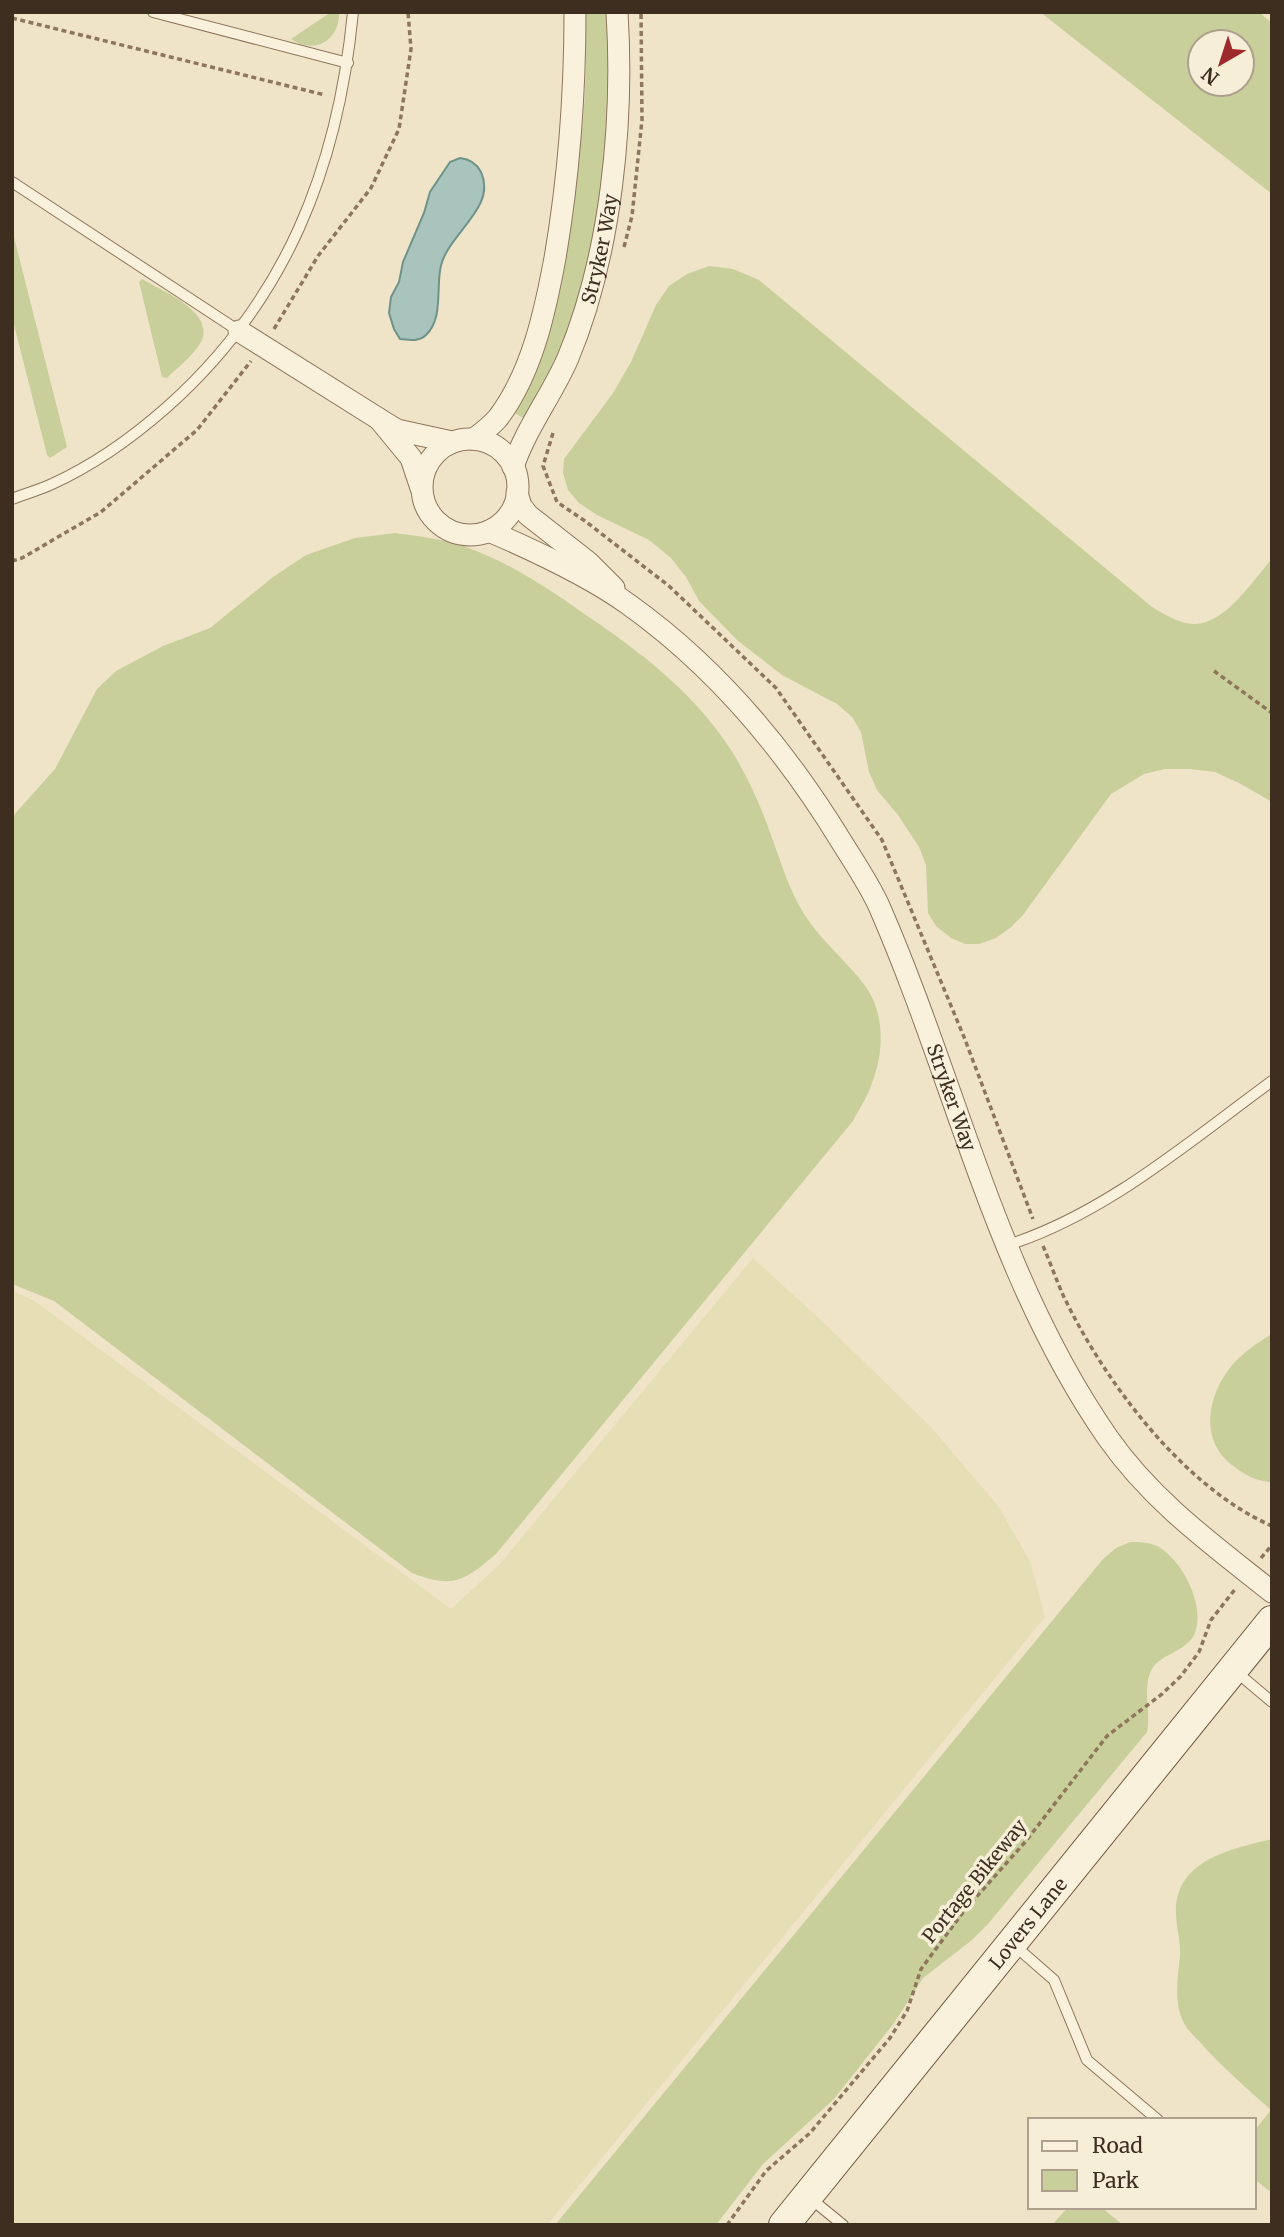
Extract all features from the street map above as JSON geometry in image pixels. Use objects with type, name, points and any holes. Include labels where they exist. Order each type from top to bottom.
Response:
[{"type":"street","name":"Stryker Way","points":[[474,439],[496,420],[517,385],[536,339],[548,295],[569,158],[575,85],[575,12]]},
{"type":"street","name":"Stryker Way","points":[[617,12],[616,139],[603,241],[590,295],[568,357],[519,450],[513,467],[521,506],[528,515],[594,567],[626,603],[695,661],[764,730],[815,798],[877,903],[1005,1246],[1028,1298],[1081,1394],[1115,1447],[1158,1499],[1185,1524],[1272,1592]]},
{"type":"street","points":[[239,331],[397,430],[452,442],[474,439],[496,447],[513,467]]},
{"type":"street","points":[[379,419],[411,458],[421,490]]},
{"type":"street","points":[[421,490],[429,461],[439,450],[452,442]]},
{"type":"street","name":"Stryker Way","points":[[421,490],[429,512],[445,528],[466,534],[489,531],[573,572],[626,603]]},
{"type":"street","points":[[489,531],[502,522],[512,509],[517,493]]},
{"type":"street","name":"Lovers Lane","points":[[785,2225],[1272,1622]]},
{"type":"lane","points":[[153,12],[348,63]]},
{"type":"lane","points":[[12,499],[53,483],[101,457],[143,427],[203,373],[239,331],[294,243],[328,149],[348,63],[353,12]]},
{"type":"lane","points":[[12,182],[239,331]]},
{"type":"lane","points":[[1005,1246],[1039,1236],[1090,1211],[1135,1182],[1272,1081]]},
{"type":"lane","points":[[1233,1670],[1272,1702]]},
{"type":"lane","points":[[1012,1943],[1054,1980],[1087,2060],[1156,2118]]},
{"type":"lane","points":[[808,2196],[843,2225]]},
{"type":"path","points":[[622,254],[632,216],[642,120],[641,12]]},
{"type":"path","points":[[12,18],[341,99]]},
{"type":"path","points":[[554,429],[543,466],[557,502],[668,586],[776,688],[882,840],[964,1037],[1063,1296],[1105,1368],[1163,1446],[1222,1499],[1272,1526]]},
{"type":"path","points":[[1214,671],[1272,713]]},
{"type":"path","name":"Portage Bikeway","points":[[727,2225],[766,2171],[810,2133],[890,2038],[907,2011],[921,1969],[964,1911],[1026,1840],[1107,1736],[1181,1676],[1199,1652],[1211,1620],[1228,1598]]},
{"type":"shaded area","points":[[753,1258],[931,1427],[998,1506],[1030,1561],[1045,1617],[547,2225],[12,2225],[12,1290],[36,1302],[451,1609],[499,1565]]},
{"type":"green space","points":[[331,12],[339,14],[338,23],[335,32],[324,43],[308,46],[291,39]]},
{"type":"green space","points":[[584,12],[608,12],[611,54],[603,191],[579,301],[553,369],[526,420],[515,413],[535,371],[549,326],[576,180],[585,96]]},
{"type":"green space","points":[[1040,12],[1259,12],[1272,23],[1272,194]]},
{"type":"green space","points":[[12,229],[67,447],[50,458],[47,455],[12,317]]},
{"type":"green space","points":[[709,266],[733,269],[759,280],[1152,607],[1166,615],[1193,624],[1216,618],[1237,600],[1272,559],[1272,802],[1215,772],[1165,769],[1144,774],[1111,794],[1023,915],[1010,928],[996,938],[979,944],[965,944],[951,938],[936,926],[928,913],[926,865],[919,847],[877,790],[869,772],[861,732],[852,717],[837,704],[782,675],[737,640],[699,601],[686,577],[671,558],[649,540],[597,515],[579,503],[568,490],[563,473],[564,459],[613,393],[631,362],[656,305],[669,286],[687,274]]},
{"type":"green space","points":[[142,279],[185,304],[201,321],[204,331],[198,347],[167,378],[162,377],[139,282]]},
{"type":"green space","points":[[395,533],[455,544],[479,552],[526,575],[626,643],[666,675],[702,711],[739,763],[759,804],[786,876],[804,914],[866,987],[877,1009],[881,1034],[876,1071],[853,1121],[496,1554],[475,1571],[457,1580],[448,1581],[438,1581],[412,1573],[54,1301],[12,1284],[12,817],[55,769],[97,689],[116,671],[163,646],[210,628],[273,577],[306,555],[355,538]]},
{"type":"green space","points":[[1272,1334],[1272,1482],[1261,1481],[1246,1474],[1221,1454],[1214,1442],[1210,1416],[1218,1388],[1233,1364]]},
{"type":"green space","points":[[1130,1542],[1157,1546],[1175,1561],[1183,1572],[1195,1598],[1197,1624],[1194,1635],[1184,1646],[1159,1662],[1150,1673],[1147,1687],[1147,1732],[988,1924],[923,1978],[894,2023],[834,2099],[763,2164],[716,2225],[555,2225],[1103,1559],[1116,1548]]},
{"type":"green space","points":[[1272,1839],[1272,2193],[1256,2181],[1256,2129],[1271,2110],[1189,2031],[1182,2019],[1178,2001],[1178,1895],[1185,1880],[1195,1869],[1208,1860],[1240,1847]]},
{"type":"green space","points":[[1066,2209],[1103,2209],[1123,2225],[1052,2225]]},
{"type":"water","points":[[460,158],[472,162],[481,172],[483,195],[473,216],[444,257],[439,276],[438,308],[432,327],[420,339],[400,339],[389,313],[391,297],[399,282],[403,262],[430,192],[450,162]]}]
